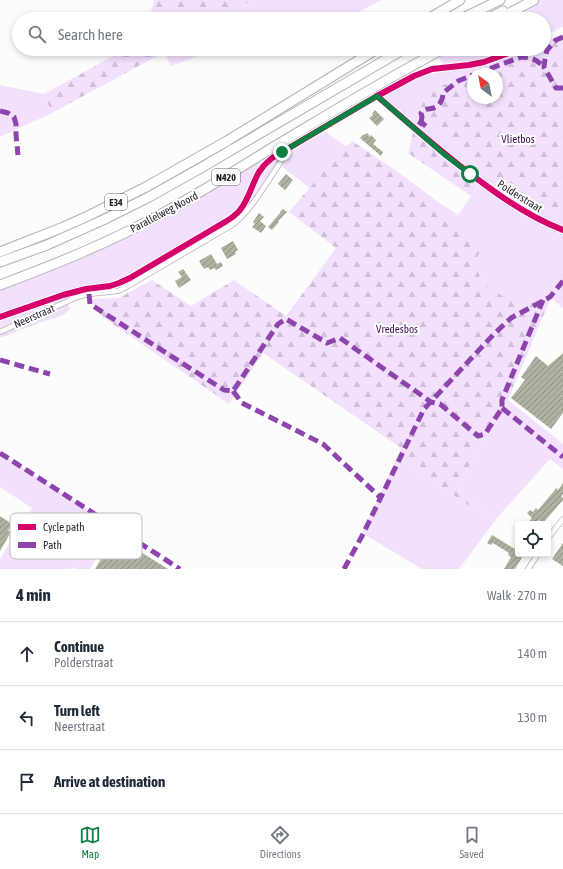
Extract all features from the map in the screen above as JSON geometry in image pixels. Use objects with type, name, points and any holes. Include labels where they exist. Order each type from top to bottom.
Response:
[{"type":"highway","points":[[440,12],[460,0]]},
{"type":"highway","points":[[466,12],[486,0]]},
{"type":"highway","points":[[475,12],[500,0]]},
{"type":"highway","points":[[501,12],[524,0]]},
{"type":"highway","points":[[511,12],[534,0]]},
{"type":"highway","name":"E34","points":[[0,252],[88,216],[146,187],[226,141],[366,56]]},
{"type":"highway","name":"E34","points":[[0,262],[54,242],[149,197],[392,56]]},
{"type":"highway","name":"Parallelweg Noord","points":[[0,279],[78,249],[164,206],[420,56]]},
{"type":"highway","name":"Parallelweg Noord","points":[[0,285],[79,254],[125,233],[163,213],[206,189],[300,131],[430,56]]},
{"type":"street","name":"Polderstraat","points":[[377,96],[445,155],[492,190],[518,208],[541,221],[563,230]]},
{"type":"street","name":"Neerstraat","points":[[0,332],[77,297],[89,294],[118,291],[232,225],[248,210],[280,163],[282,159],[282,152],[377,96]]},
{"type":"street","points":[[551,534],[563,519]]},
{"type":"street","points":[[528,569],[536,557]]},
{"type":"green space","points":[[154,0],[252,0],[232,12],[151,12]]},
{"type":"green space","points":[[252,0],[381,0],[359,12],[232,12]]},
{"type":"green space","points":[[540,0],[563,0],[563,27],[551,33],[551,12],[517,12]]},
{"type":"green space","points":[[563,34],[563,37],[551,44],[551,40]]},
{"type":"green space","name":"Vlietbos","points":[[563,37],[563,217],[525,199],[490,176],[426,121],[420,112],[427,97],[433,91],[448,83],[467,76],[467,104],[503,104],[503,68],[493,68],[526,59],[535,63],[547,56],[551,56],[551,45]]},
{"type":"green space","points":[[113,56],[157,56],[52,113],[44,94]]},
{"type":"green space","points":[[166,56],[197,56],[171,66]]},
{"type":"green space","points":[[436,56],[493,56],[475,62],[445,65],[439,57],[369,96],[259,161],[261,164],[250,183],[245,198],[234,213],[131,275],[109,283],[62,292],[0,314],[0,288],[60,267],[381,89]]},
{"type":"green space","points":[[512,56],[547,56],[535,63],[515,61],[493,68],[472,68]]},
{"type":"green space","points":[[467,69],[467,76],[446,83],[426,121],[490,176],[507,188],[544,209],[563,217],[563,228],[532,213],[480,178],[447,152],[384,97],[420,77],[445,71]]},
{"type":"green space","points":[[0,85],[44,94],[52,113],[0,137]]},
{"type":"green space","points":[[324,131],[345,146],[310,188],[282,167],[294,151]]},
{"type":"green space","points":[[413,132],[479,185],[471,196],[408,153]]},
{"type":"green space","name":"Vredesbos","points":[[352,141],[441,204],[437,209],[481,242],[483,247],[478,256],[476,265],[480,278],[488,287],[512,300],[524,303],[549,302],[508,400],[499,418],[479,447],[458,490],[497,518],[494,522],[397,458],[401,448],[263,353],[229,404],[104,318],[91,299],[119,298],[152,280],[191,306],[234,280],[286,316],[336,248],[289,212],[345,146],[350,144]]},
{"type":"green space","points":[[279,157],[278,163],[248,207],[234,222],[120,288],[90,292],[0,330],[0,320],[36,306],[73,294],[128,283],[233,220],[242,211],[253,193],[255,194],[263,176],[272,162]]},
{"type":"green space","points":[[479,185],[520,213],[545,226],[563,233],[563,277],[549,302],[517,302],[502,297],[489,289],[480,277],[476,265],[477,258],[483,247],[437,209],[441,204],[458,215]]},
{"type":"green space","points":[[563,277],[563,308],[551,298]]},
{"type":"green space","points":[[508,400],[563,444],[563,469],[550,459],[497,518],[458,490],[479,447],[499,418]]},
{"type":"green space","points":[[0,453],[93,513],[29,513],[32,508],[0,487]]},
{"type":"green space","points":[[397,458],[494,522],[459,569],[422,569],[362,533]]},
{"type":"green space","points":[[10,543],[10,559],[96,559],[90,569],[75,569],[72,567],[71,569],[0,569],[0,559]]},
{"type":"shaded area","points":[[68,304],[70,309],[61,316],[0,338],[0,335]]},
{"type":"building","points":[[375,110],[384,119],[377,126],[369,118],[373,115],[372,114]]},
{"type":"building","points":[[368,133],[369,137],[371,135],[376,140],[373,144],[383,152],[381,156],[360,138]]},
{"type":"building","points":[[286,174],[293,180],[285,190],[278,184]]},
{"type":"building","points":[[283,209],[287,212],[272,230],[268,227]]},
{"type":"building","points":[[259,213],[264,217],[260,221],[266,226],[261,233],[252,227],[255,224],[253,222]]},
{"type":"building","points":[[233,241],[238,250],[235,252],[236,254],[227,259],[221,248]]},
{"type":"building","points":[[211,254],[217,264],[221,262],[223,266],[216,270],[214,268],[210,270],[208,267],[204,269],[199,261]]},
{"type":"building","points":[[183,269],[191,280],[179,288],[175,281],[182,277],[178,272]]},
{"type":"building","points":[[563,353],[563,413],[551,429],[511,398],[525,380],[521,377],[536,356],[548,366]]},
{"type":"building","points":[[563,483],[563,494],[561,496],[563,500],[545,521],[530,521],[532,518],[527,513],[530,510],[533,512],[536,508],[538,510],[556,488],[558,490]]},
{"type":"building","points":[[0,516],[10,523],[8,531],[10,532],[10,534],[0,551]]},
{"type":"building","points":[[492,535],[515,549],[515,557],[522,557],[515,569],[504,569],[511,557],[508,555],[509,553],[493,543],[491,545],[487,543]]},
{"type":"building","points":[[563,543],[563,566],[552,559]]},
{"type":"building","points":[[142,553],[168,569],[95,569],[101,559],[142,559]]},
{"type":"waterway","points":[[360,10],[372,0]]},
{"type":"waterway","points":[[397,90],[405,113],[460,160],[524,205],[563,224]]},
{"type":"waterway","points":[[254,193],[262,175],[271,164]]},
{"type":"marked path","points":[[551,46],[556,40],[563,37]]},
{"type":"marked path","points":[[546,56],[544,67],[556,88],[563,88]]},
{"type":"marked path","points":[[492,68],[521,57],[534,59],[544,67]]},
{"type":"marked path","points":[[421,122],[421,113],[423,111],[436,107],[441,101],[443,93],[458,81],[467,77]]},
{"type":"marked path","points":[[0,111],[8,113],[14,117],[16,124],[18,155]]},
{"type":"marked path","points":[[419,125],[421,122],[429,129]]},
{"type":"marked path","points":[[344,569],[362,536],[424,409],[494,334],[511,318],[550,297],[563,281]]},
{"type":"marked path","points":[[89,294],[90,304],[224,390],[233,391],[278,324],[286,319],[327,343],[340,338],[431,402],[440,404],[478,436],[485,434],[502,408],[502,400],[543,300]]},
{"type":"marked path","points":[[0,360],[50,374]]},
{"type":"marked path","points":[[233,391],[242,403],[323,444],[381,498]]},
{"type":"marked path","points":[[502,408],[563,457]]},
{"type":"marked path","points":[[0,453],[93,513]]},
{"type":"marked path","points":[[142,545],[180,569]]},
{"type":"cycle path","points":[[0,317],[63,295],[86,289],[110,286],[130,278],[235,215],[246,201],[259,172],[272,158],[414,76],[432,69],[469,65],[484,62],[501,56]]},
{"type":"cycle path","points":[[377,96],[443,152],[493,191],[512,204],[552,226],[563,230]]},
{"type":"route","points":[[282,152],[377,96],[445,155],[470,174]]}]
